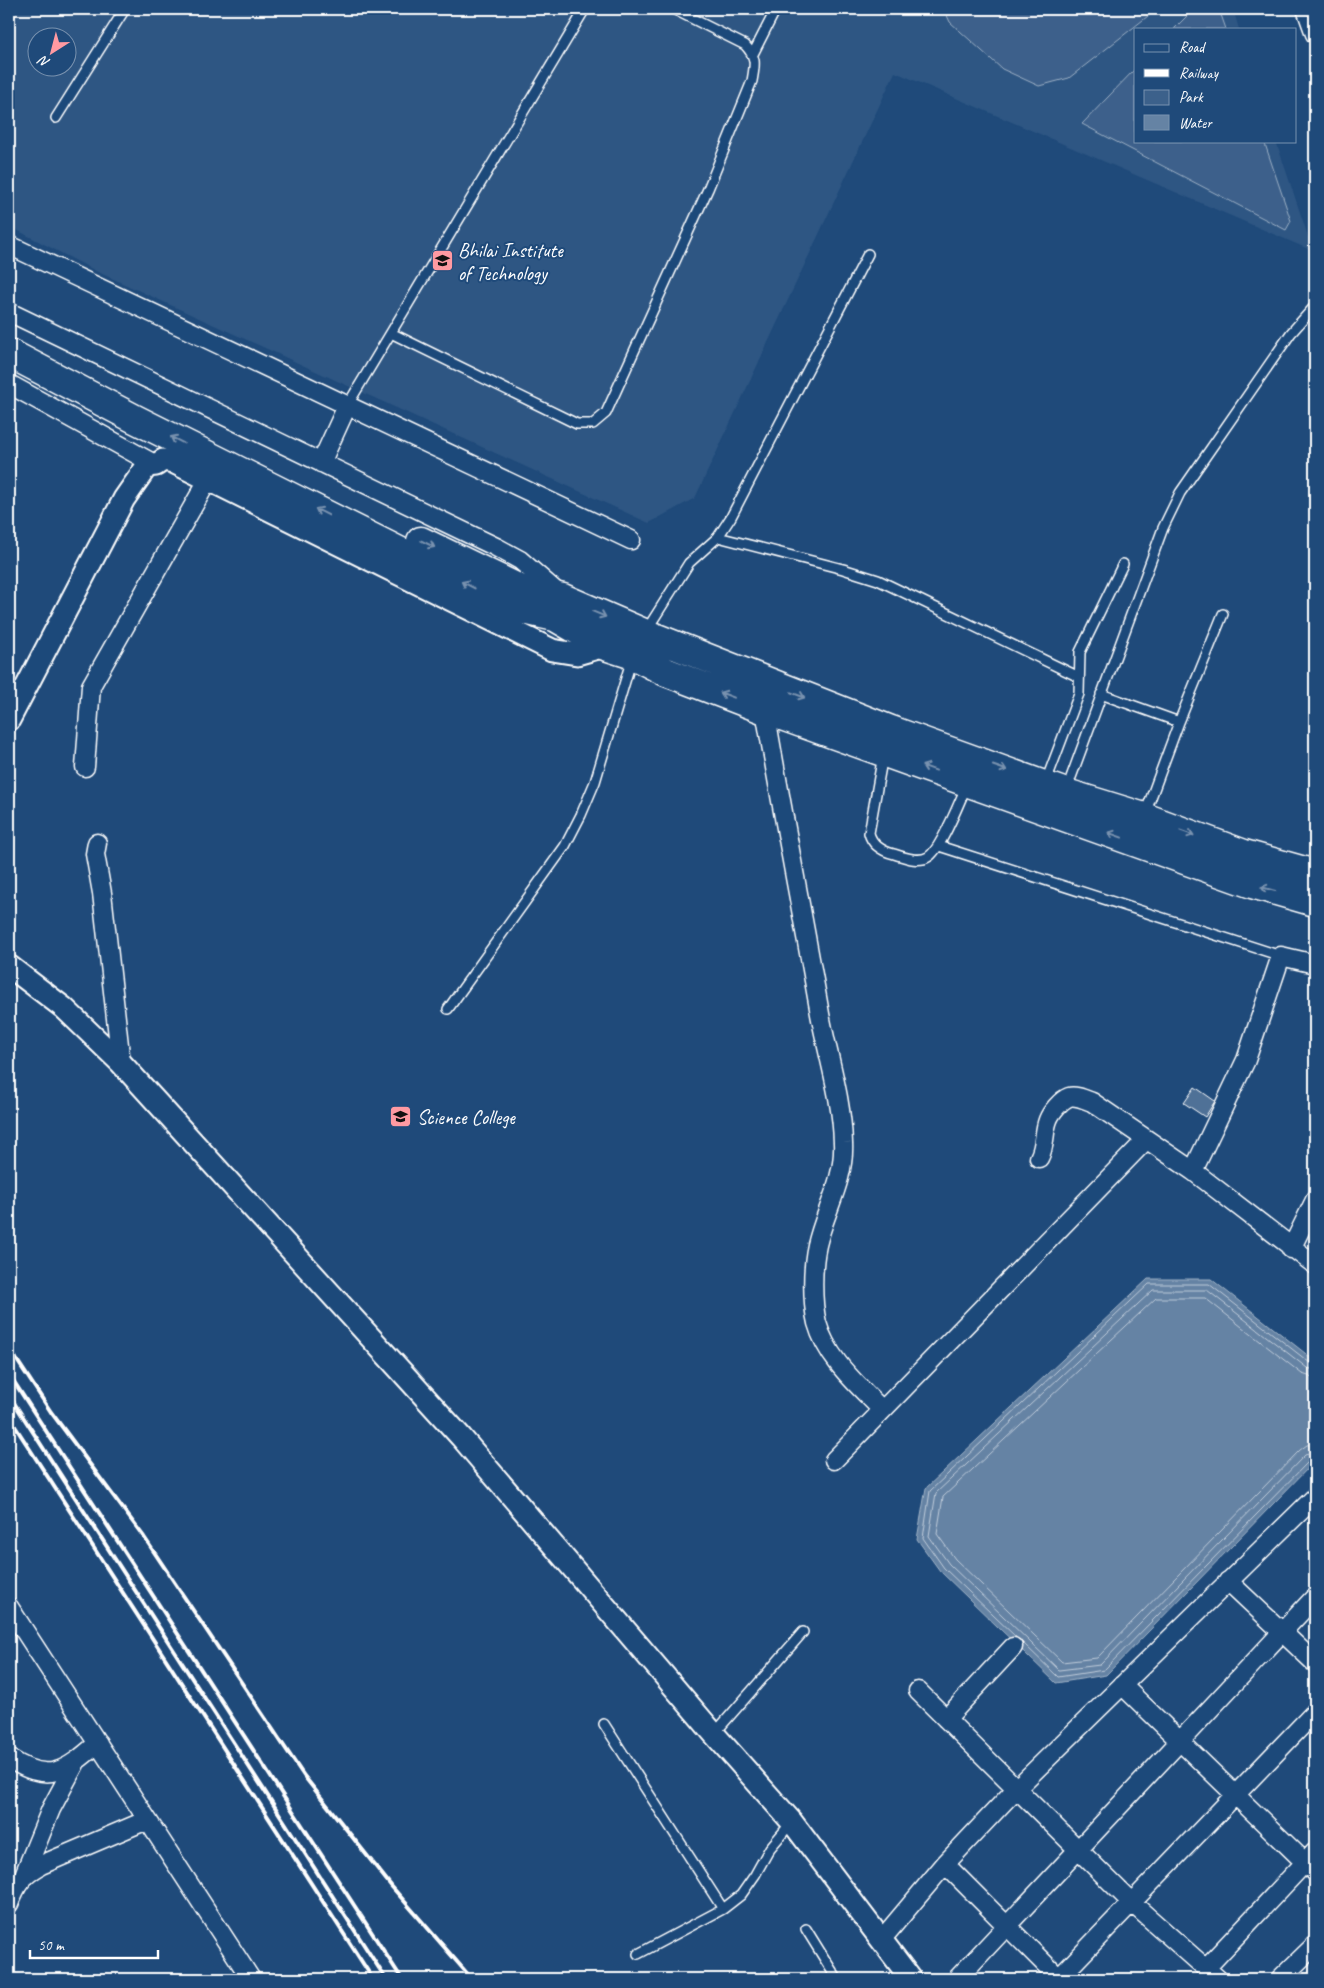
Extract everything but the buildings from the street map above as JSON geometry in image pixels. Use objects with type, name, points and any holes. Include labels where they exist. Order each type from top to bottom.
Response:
[{"type":"main road","points":[[9,334],[188,425],[605,646],[639,644],[666,672],[765,710],[1252,884],[1315,902]]},
{"type":"main road","points":[[9,353],[135,419],[516,598],[563,598],[639,644],[1144,817],[1244,854],[1315,874]]},
{"type":"street","points":[[1306,9],[1315,34]]},
{"type":"street","points":[[9,245],[631,540]]},
{"type":"street","points":[[9,312],[520,560],[563,598]]},
{"type":"street","points":[[9,384],[156,465]]},
{"type":"street","points":[[321,463],[347,406]]},
{"type":"street","points":[[9,720],[124,499],[147,466],[156,465],[162,460],[173,462],[552,650],[577,654],[605,646]]},
{"type":"street","points":[[85,767],[90,686],[208,480]]},
{"type":"street","points":[[765,710],[791,865],[839,1098],[844,1145],[839,1184],[817,1245],[813,1277],[817,1322],[825,1346],[846,1373],[882,1410]]},
{"type":"street","points":[[97,843],[95,854],[102,893],[121,1064]]},
{"type":"street","points":[[1193,1171],[1246,1060],[1281,956],[1315,964]]},
{"type":"street","points":[[9,966],[64,1008],[121,1064],[461,1437],[714,1734],[792,1822],[911,1979]]},
{"type":"street","points":[[1039,1158],[1044,1149],[1048,1120],[1058,1106],[1068,1098],[1076,1097],[1092,1102],[1193,1171],[1315,1266]]},
{"type":"street","points":[[834,1460],[1146,1140]]},
{"type":"street","points":[[1292,1249],[1315,1200]]},
{"type":"street","points":[[882,1939],[945,1864],[1016,1788],[1315,1497]]},
{"type":"street","points":[[1228,1581],[1315,1663]]},
{"type":"street","points":[[957,1979],[1315,1597]]},
{"type":"street","points":[[9,1607],[251,1979]]},
{"type":"street","points":[[946,1719],[1013,1647]]},
{"type":"street","points":[[918,1691],[1132,1903],[1212,1974],[1312,1862],[1235,1795],[1122,1685]]},
{"type":"street","points":[[945,1864],[1058,1979],[1315,1712]]},
{"type":"street","points":[[9,1758],[19,1765],[36,1772],[49,1772],[75,1764],[98,1743]]},
{"type":"street","points":[[9,1904],[16,1886],[24,1875],[51,1810],[75,1764]]},
{"type":"street","points":[[24,1875],[41,1865],[148,1820]]},
{"type":"street","points":[[1280,1979],[1315,1945]]},
{"type":"lane","points":[[56,118],[125,9]]},
{"type":"lane","points":[[347,406],[585,9]]},
{"type":"lane","points":[[391,333],[577,424],[593,424],[606,413],[708,189],[752,81],[755,65],[753,54],[745,45],[673,9]]},
{"type":"lane","points":[[753,54],[776,9]]},
{"type":"lane","points":[[448,1009],[565,846],[595,782],[639,644],[689,563],[718,536],[731,517],[868,254]]},
{"type":"lane","points":[[1055,788],[1101,694],[1163,528],[1180,493],[1292,333],[1315,306]]},
{"type":"lane","points":[[718,536],[878,580],[1079,677]]},
{"type":"lane","points":[[1055,788],[1079,694],[1080,652],[1123,564]]},
{"type":"lane","points":[[1144,817],[1179,722],[1223,614]]},
{"type":"lane","points":[[1101,694],[1179,722]]},
{"type":"lane","points":[[884,752],[869,833],[871,840],[877,846],[891,853],[919,860],[929,857],[939,846],[968,782]]},
{"type":"lane","points":[[939,846],[1281,956]]},
{"type":"lane","points":[[714,1734],[803,1632]]},
{"type":"lane","points":[[604,1724],[723,1909]]},
{"type":"lane","points":[[638,1954],[723,1909],[741,1895],[770,1848],[792,1822]]},
{"type":"lane","points":[[806,1929],[837,1979]]},
{"type":"shaded area","name":"Bhilai Institute of Technology","points":[[9,9],[1233,9],[1239,28],[1134,28],[1134,142],[1276,142],[1313,251],[895,72],[695,498],[649,523],[98,272],[9,226]]},
{"type":"green space","points":[[944,9],[1157,9],[1069,78],[1039,86],[1002,69],[950,22]]},
{"type":"green space","points":[[1194,9],[1219,9],[1226,28],[1175,28]]},
{"type":"green space","points":[[1134,70],[1134,142],[1264,142],[1291,221],[1286,230],[1082,124]]},
{"type":"water","points":[[1148,1279],[1211,1279],[1315,1361],[1315,1461],[1106,1675],[1056,1683],[940,1571],[917,1539],[926,1488]]},
{"type":"railway","points":[[9,1348],[51,1412],[144,1537],[304,1776],[392,1887],[472,1979]]},
{"type":"railway","points":[[9,1374],[402,1979]]},
{"type":"railway","points":[[9,1395],[386,1979]]},
{"type":"railway","points":[[9,1417],[373,1979]]},
{"type":"place","name":"Bhilai Institute of Technology","points":[[442,261]]},
{"type":"place","name":"Science College","points":[[401,1117]]}]
